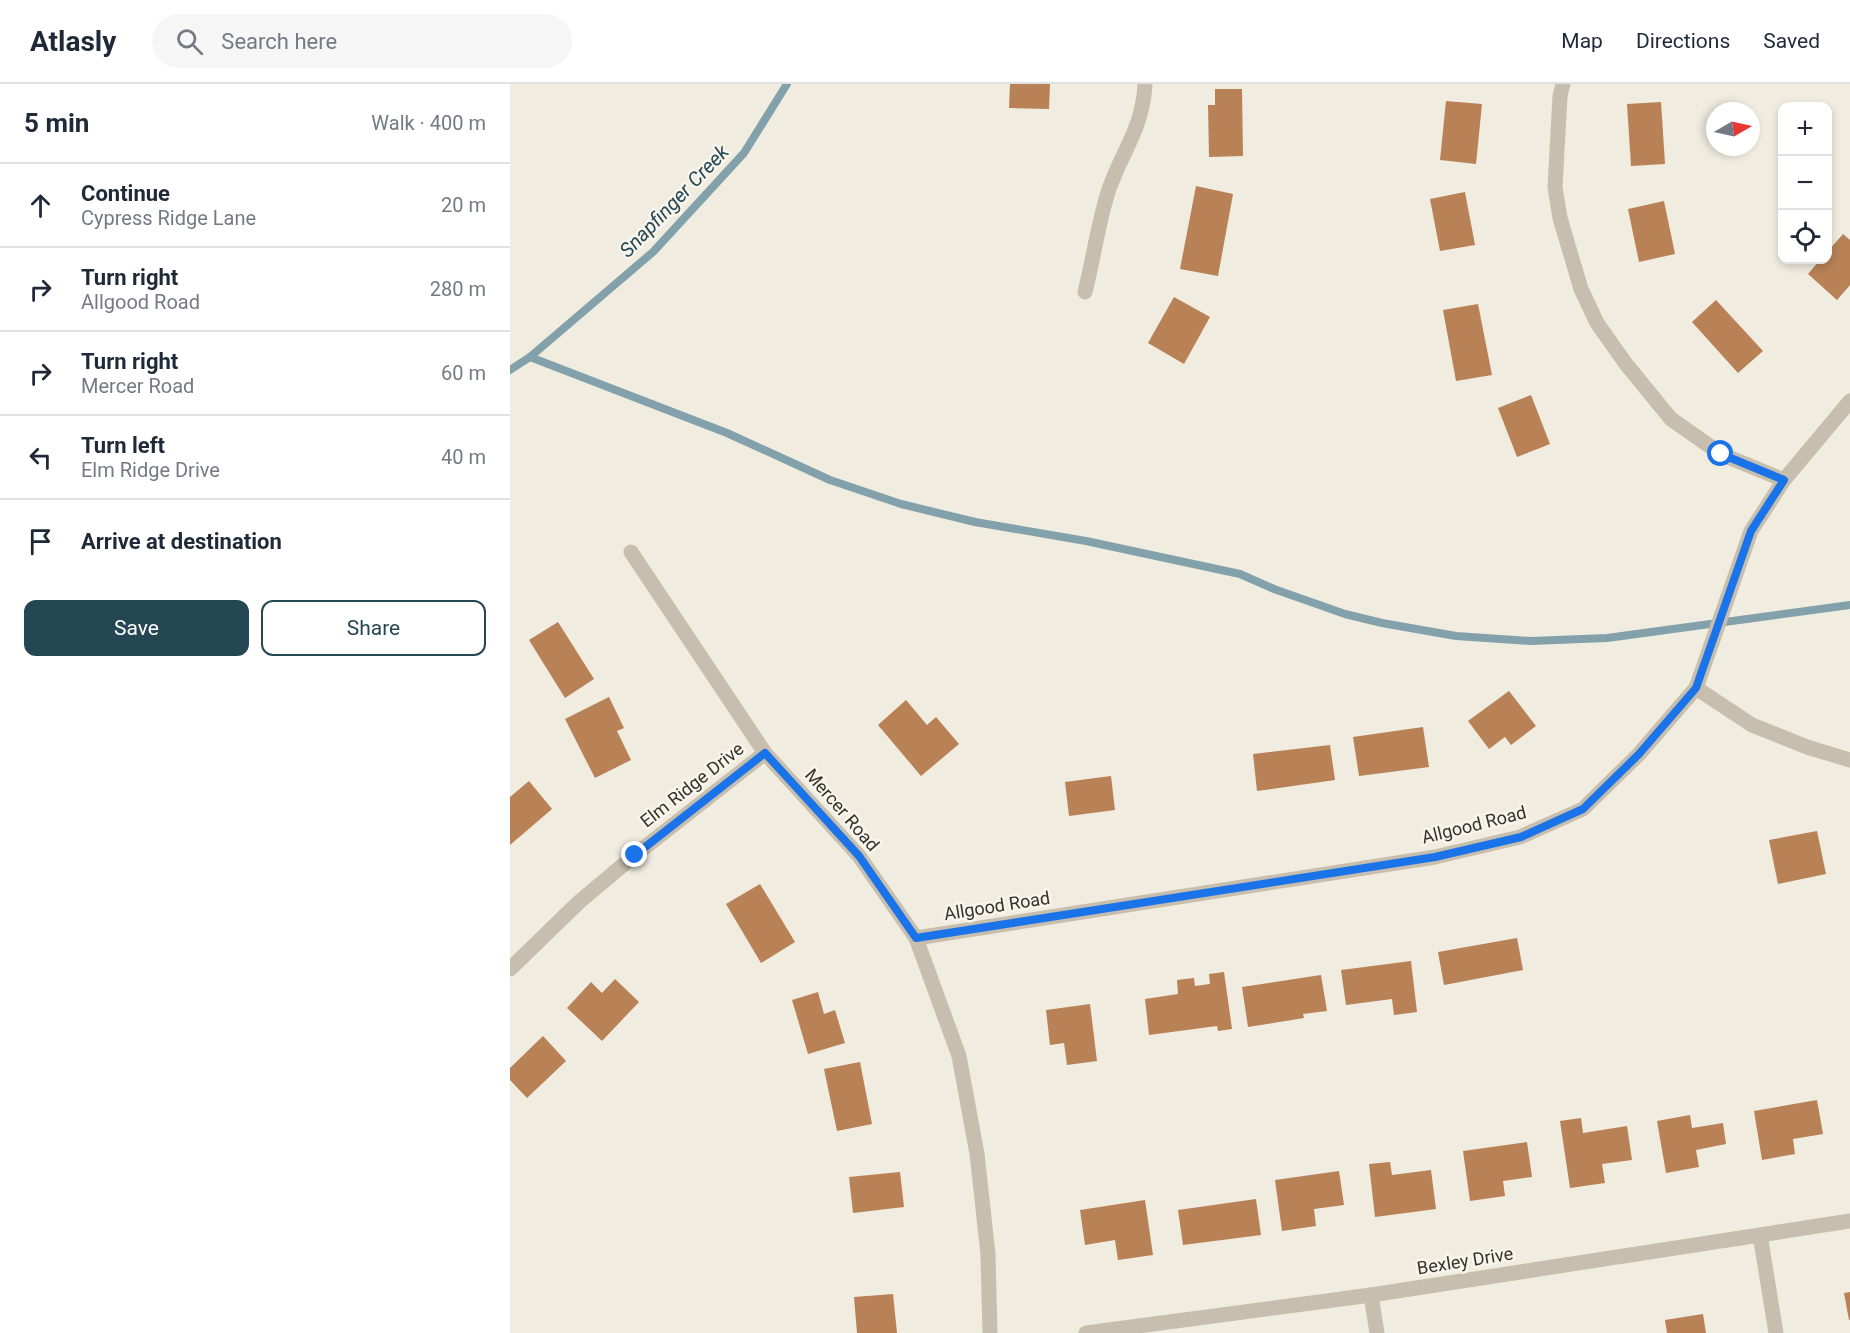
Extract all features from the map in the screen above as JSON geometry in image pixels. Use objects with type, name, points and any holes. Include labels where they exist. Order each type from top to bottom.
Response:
[{"type":"street","points":[[1085,292],[1109,189],[1138,126],[1145,84]]},
{"type":"street","points":[[1563,84],[1560,96],[1555,187],[1560,218],[1581,289],[1598,323],[1626,364],[1671,419],[1721,454],[1784,480]]},
{"type":"street","name":"Allgood Road","points":[[916,938],[1435,857],[1521,837],[1583,809],[1639,754],[1696,688],[1751,531],[1784,480],[1850,401]]},
{"type":"street","name":"Mercer Road","points":[[631,552],[765,753],[859,856],[916,938],[959,1056],[973,1133],[988,1254],[990,1333]]},
{"type":"street","points":[[1696,688],[1752,724],[1807,747],[1850,760]]},
{"type":"street","name":"Elm Ridge Drive","points":[[510,969],[579,902],[619,868],[765,753]]},
{"type":"street","name":"Bexley Drive","points":[[1086,1333],[1371,1295],[1850,1221]]},
{"type":"street","points":[[1760,1235],[1776,1333]]},
{"type":"street","points":[[1371,1295],[1377,1333]]},
{"type":"building","points":[[1010,84],[1050,84],[1049,109],[1009,108]]},
{"type":"building","points":[[1215,89],[1242,89],[1243,156],[1209,157],[1208,105],[1215,105]]},
{"type":"building","points":[[1446,101],[1482,104],[1476,164],[1440,160]]},
{"type":"building","points":[[1661,102],[1665,164],[1631,166],[1627,104]]},
{"type":"building","points":[[1196,186],[1233,194],[1218,276],[1180,269]]},
{"type":"building","points":[[1465,192],[1475,245],[1440,251],[1430,199]]},
{"type":"building","points":[[1664,201],[1675,254],[1639,262],[1628,209]]},
{"type":"building","points":[[1843,234],[1850,240],[1850,285],[1837,300],[1808,274],[1817,264],[1832,264],[1832,246]]},
{"type":"building","points":[[1174,297],[1210,317],[1184,364],[1148,343]]},
{"type":"building","points":[[1716,300],[1763,351],[1738,373],[1692,322]]},
{"type":"building","points":[[1478,304],[1492,375],[1456,381],[1443,310]]},
{"type":"building","points":[[1531,395],[1550,444],[1517,457],[1498,408]]},
{"type":"building","points":[[558,622],[594,679],[565,698],[529,640]]},
{"type":"building","points":[[1509,691],[1536,726],[1511,745],[1505,737],[1489,749],[1468,721]]},
{"type":"building","points":[[609,697],[624,728],[617,731],[631,760],[595,778],[565,719]]},
{"type":"building","points":[[906,700],[927,725],[936,717],[959,744],[921,776],[878,725]]},
{"type":"building","points":[[1423,727],[1429,767],[1359,776],[1353,737]]},
{"type":"building","points":[[1330,745],[1335,780],[1257,791],[1253,754]]},
{"type":"building","points":[[1111,776],[1115,810],[1069,816],[1065,782]]},
{"type":"building","points":[[529,781],[552,809],[510,845],[510,797]]},
{"type":"building","points":[[1817,831],[1826,874],[1778,884],[1769,840]]},
{"type":"building","points":[[760,884],[795,942],[761,963],[726,904]]},
{"type":"building","points":[[1517,938],[1523,970],[1444,985],[1438,952]]},
{"type":"building","points":[[1411,961],[1417,1012],[1394,1015],[1392,999],[1346,1005],[1341,970]]},
{"type":"building","points":[[1224,972],[1232,1029],[1218,1031],[1217,1026],[1149,1035],[1145,999],[1178,994],[1177,980],[1194,978],[1195,986],[1210,984],[1209,974]]},
{"type":"building","points":[[1321,975],[1327,1011],[1303,1014],[1304,1018],[1248,1027],[1242,987]]},
{"type":"building","points":[[615,979],[639,1002],[602,1041],[567,1008],[591,982],[602,993]]},
{"type":"building","points":[[818,992],[824,1014],[835,1010],[845,1043],[808,1054],[792,1000]]},
{"type":"building","points":[[1090,1004],[1097,1061],[1067,1065],[1064,1043],[1050,1045],[1046,1010]]},
{"type":"building","points":[[543,1036],[566,1061],[527,1098],[510,1080],[510,1068]]},
{"type":"building","points":[[860,1062],[872,1124],[837,1131],[824,1069]]},
{"type":"building","points":[[1817,1100],[1823,1134],[1793,1139],[1795,1154],[1762,1160],[1754,1111]]},
{"type":"building","points":[[1690,1115],[1692,1128],[1723,1123],[1726,1144],[1696,1150],[1699,1167],[1666,1173],[1657,1121]]},
{"type":"building","points":[[1581,1118],[1583,1133],[1627,1126],[1632,1160],[1602,1164],[1605,1183],[1570,1188],[1560,1121]]},
{"type":"building","points":[[1527,1142],[1532,1177],[1503,1181],[1505,1196],[1470,1201],[1463,1151]]},
{"type":"building","points":[[1390,1162],[1392,1175],[1431,1170],[1436,1209],[1375,1217],[1369,1164]]},
{"type":"building","points":[[1339,1171],[1344,1205],[1314,1209],[1316,1226],[1282,1231],[1275,1180]]},
{"type":"building","points":[[900,1172],[904,1207],[853,1213],[849,1177]]},
{"type":"building","points":[[1256,1199],[1261,1235],[1183,1245],[1178,1210]]},
{"type":"building","points":[[1145,1200],[1153,1255],[1118,1260],[1115,1240],[1085,1245],[1080,1210]]},
{"type":"building","points":[[1850,1292],[1850,1320],[1849,1320],[1844,1293]]},
{"type":"building","points":[[893,1294],[897,1333],[857,1333],[854,1297]]},
{"type":"building","points":[[1703,1314],[1706,1333],[1667,1333],[1665,1320]]},
{"type":"waterway","name":"Snapfinger Creek","points":[[510,370],[530,357],[653,252],[744,153],[787,84]]},
{"type":"waterway","points":[[530,357],[727,433],[830,480],[901,504],[975,522],[1086,541],[1240,574],[1274,589],[1345,614],[1382,623],[1456,636],[1531,641],[1607,638],[1850,605]]},
{"type":"route","points":[[635,855],[765,753],[859,856],[916,938],[1435,857],[1521,837],[1583,809],[1639,754],[1696,688],[1751,531],[1784,480],[1721,454]]}]
